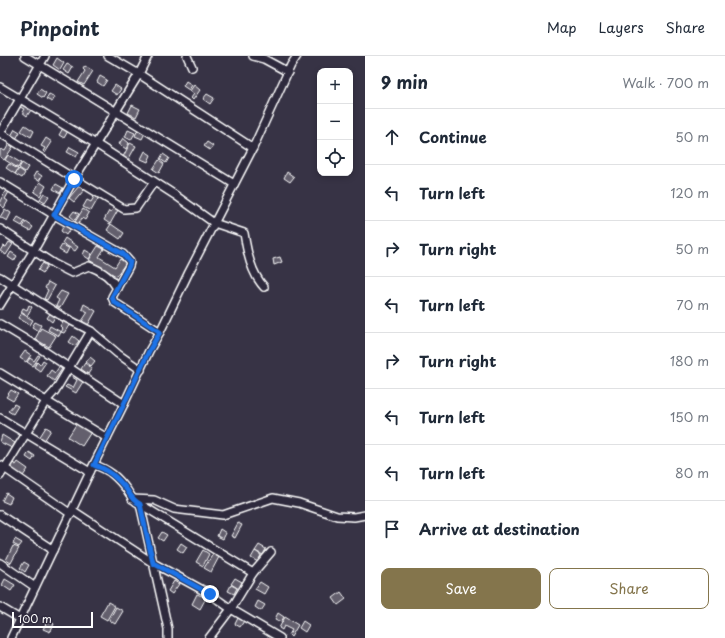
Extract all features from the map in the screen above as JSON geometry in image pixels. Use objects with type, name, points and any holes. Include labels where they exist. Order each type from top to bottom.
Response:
[{"type":"street","points":[[25,56],[234,184]]},
{"type":"street","points":[[45,56],[0,133],[124,209],[136,208],[154,182]]},
{"type":"street","points":[[108,56],[139,74],[253,148]]},
{"type":"street","points":[[0,305],[34,250],[74,179],[139,74],[148,56]]},
{"type":"street","points":[[187,56],[192,66]]},
{"type":"street","points":[[253,56],[264,59],[288,72]]},
{"type":"street","points":[[11,638],[149,351],[253,148],[288,72],[297,56]]},
{"type":"street","points":[[0,88],[96,144],[214,223],[244,233],[247,251],[258,281],[264,287]]},
{"type":"street","points":[[0,182],[123,254],[130,262],[112,297],[114,302],[160,332]]},
{"type":"street","points":[[0,229],[54,264],[72,273],[88,266],[98,269],[113,281],[117,288]]},
{"type":"street","points":[[0,278],[60,315],[91,332],[141,370]]},
{"type":"street","points":[[0,324],[124,404]]},
{"type":"street","points":[[0,476],[2,467],[27,434],[46,401],[55,391],[68,367],[91,332]]},
{"type":"street","points":[[0,373],[107,438]]},
{"type":"street","points":[[0,418],[92,468],[101,467],[120,480],[134,502],[140,504],[253,573]]},
{"type":"street","points":[[2,467],[153,563],[210,594],[231,609],[280,638]]},
{"type":"street","points":[[132,499],[154,500],[174,509],[223,515],[273,498],[299,503],[337,516],[354,517],[365,515]]},
{"type":"street","points":[[140,504],[168,628],[168,638]]},
{"type":"street","points":[[0,515],[53,550]]},
{"type":"street","points":[[209,638],[231,609],[253,573],[270,552]]},
{"type":"street","points":[[0,563],[36,587]]},
{"type":"street","points":[[0,607],[20,619]]},
{"type":"building","points":[[57,58],[64,63],[60,70],[53,65]]},
{"type":"building","points":[[67,64],[73,67],[69,74],[63,70]]},
{"type":"building","points":[[85,66],[93,71],[84,85],[78,82],[85,71],[83,69]]},
{"type":"building","points":[[100,76],[107,80],[103,86],[97,82]]},
{"type":"building","points":[[186,81],[192,85],[189,90],[183,86]]},
{"type":"building","points":[[115,85],[121,89],[117,95],[111,91]]},
{"type":"building","points":[[194,85],[200,90],[193,100],[191,98],[194,94],[190,91]]},
{"type":"building","points":[[40,89],[46,93],[43,98],[37,94]]},
{"type":"building","points":[[49,94],[55,97],[52,102],[46,99]]},
{"type":"building","points":[[207,94],[214,98],[210,104],[203,99]]},
{"type":"building","points":[[20,103],[31,110],[27,116],[22,112],[24,109],[18,106]]},
{"type":"building","points":[[132,105],[140,109],[136,117],[128,113]]},
{"type":"building","points":[[25,125],[34,131],[31,137],[21,131]]},
{"type":"building","points":[[63,128],[68,131],[64,138],[59,135]]},
{"type":"building","points":[[15,129],[20,132],[16,139],[11,136]]},
{"type":"building","points":[[138,129],[145,133],[142,139],[135,136]]},
{"type":"building","points":[[128,130],[135,133],[131,140],[125,137]]},
{"type":"building","points":[[46,138],[52,142],[45,153],[43,151],[45,148],[41,146]]},
{"type":"building","points":[[123,138],[129,143],[126,149],[119,144]]},
{"type":"building","points":[[207,142],[213,146],[210,150],[204,146]]},
{"type":"building","points":[[130,143],[136,146],[128,160],[123,157]]},
{"type":"building","points":[[9,144],[13,147],[4,160],[0,157],[0,150],[5,151]]},
{"type":"building","points":[[70,147],[79,152],[76,157],[67,152]]},
{"type":"building","points":[[145,151],[151,155],[148,162],[141,159]]},
{"type":"building","points":[[163,154],[169,158],[166,163],[160,159]]},
{"type":"building","points":[[8,155],[21,163],[18,168],[5,160]]},
{"type":"building","points":[[159,160],[164,164],[159,173],[153,169]]},
{"type":"building","points":[[22,163],[28,167],[25,172],[19,168]]},
{"type":"building","points":[[9,164],[18,169],[15,174],[6,168]]},
{"type":"building","points":[[19,169],[25,173],[22,178],[15,174]]},
{"type":"building","points":[[36,172],[42,176],[39,181],[33,177]]},
{"type":"building","points":[[287,172],[294,177],[290,182],[284,178]]},
{"type":"building","points":[[40,182],[46,186],[40,196],[34,192]]},
{"type":"building","points":[[56,184],[63,188],[60,193],[53,189]]},
{"type":"building","points":[[79,186],[84,190],[74,202],[69,198]]},
{"type":"building","points":[[6,190],[9,192],[5,199],[8,201],[4,208],[0,205],[0,201]]},
{"type":"building","points":[[44,193],[49,196],[45,202],[40,199]]},
{"type":"building","points":[[95,195],[99,197],[91,211],[83,207],[87,200],[91,202]]},
{"type":"building","points":[[114,207],[118,210],[110,224],[104,220],[109,211],[111,212]]},
{"type":"building","points":[[5,209],[11,213],[7,221],[0,217]]},
{"type":"building","points":[[83,209],[89,213],[85,220],[82,218],[78,224],[75,222]]},
{"type":"building","points":[[74,211],[79,214],[75,220],[70,216]]},
{"type":"building","points":[[18,217],[25,221],[22,226],[15,222]]},
{"type":"building","points":[[26,222],[33,227],[30,231],[23,227]]},
{"type":"building","points":[[111,224],[124,233],[120,239],[107,230]]},
{"type":"building","points":[[64,225],[70,229],[66,235],[61,231]]},
{"type":"building","points":[[65,238],[78,247],[75,251],[62,243]]},
{"type":"building","points":[[9,242],[13,244],[6,255],[0,251],[3,246],[6,247]]},
{"type":"building","points":[[62,245],[69,248],[66,254],[59,250]]},
{"type":"building","points":[[98,246],[104,249],[99,257],[115,267],[120,259],[126,263],[116,276],[89,260]]},
{"type":"building","points":[[85,250],[92,254],[89,259],[83,255]]},
{"type":"building","points":[[11,252],[17,256],[14,261],[8,257]]},
{"type":"building","points":[[280,257],[282,262],[274,265],[273,259]]},
{"type":"building","points":[[43,263],[47,266],[43,273],[38,270]]},
{"type":"building","points":[[48,282],[55,286],[47,300],[44,299],[48,290],[45,288]]},
{"type":"building","points":[[61,291],[68,294],[60,308],[56,306],[59,300],[56,298]]},
{"type":"building","points":[[84,304],[96,311],[88,325],[82,321],[88,312],[82,309]]},
{"type":"building","points":[[29,305],[32,307],[27,316],[21,312],[23,308],[27,310]]},
{"type":"building","points":[[51,312],[56,315],[52,322],[47,318]]},
{"type":"building","points":[[21,313],[33,320],[30,325],[18,318]]},
{"type":"building","points":[[64,320],[70,324],[64,333],[61,332],[63,329],[60,326]]},
{"type":"building","points":[[35,322],[41,325],[38,331],[32,327]]},
{"type":"building","points":[[50,326],[61,332],[59,336],[48,330]]},
{"type":"building","points":[[41,328],[56,336],[49,347],[35,339]]},
{"type":"building","points":[[73,336],[79,341],[75,346],[69,342]]},
{"type":"building","points":[[25,351],[31,355],[26,362],[20,358]]},
{"type":"building","points":[[38,355],[40,356],[33,366],[27,362],[30,358],[34,361]]},
{"type":"building","points":[[90,357],[95,361],[91,366],[86,362]]},
{"type":"building","points":[[43,360],[46,362],[40,371],[34,367],[37,362],[40,365]]},
{"type":"building","points":[[85,363],[92,368],[88,374],[81,369]]},
{"type":"building","points":[[59,367],[62,369],[54,381],[47,376],[51,370],[55,373]]},
{"type":"building","points":[[73,374],[84,380],[76,393],[65,387],[67,385],[73,388],[77,380],[72,377]]},
{"type":"building","points":[[11,390],[18,394],[13,401],[6,397]]},
{"type":"building","points":[[14,404],[18,406],[13,414],[8,411]]},
{"type":"building","points":[[77,423],[91,432],[82,446],[68,437]]},
{"type":"building","points":[[46,427],[51,430],[44,441],[39,438]]},
{"type":"building","points":[[2,435],[15,443],[12,448],[0,442]]},
{"type":"building","points":[[29,452],[35,456],[32,461],[26,457]]},
{"type":"building","points":[[11,462],[16,465],[18,462],[28,469],[23,476],[8,467]]},
{"type":"building","points":[[6,493],[12,497],[9,504],[2,501]]},
{"type":"building","points":[[238,523],[242,525],[235,538],[231,536]]},
{"type":"building","points":[[220,529],[226,533],[223,539],[217,536]]},
{"type":"building","points":[[162,532],[167,535],[163,541],[158,538]]},
{"type":"building","points":[[15,539],[22,543],[19,547],[13,544]]},
{"type":"building","points":[[181,543],[187,547],[183,553],[177,549]]},
{"type":"building","points":[[259,545],[266,549],[263,555],[255,551]]},
{"type":"building","points":[[13,546],[19,548],[11,563],[6,560]]},
{"type":"building","points":[[203,550],[209,554],[203,566],[196,562]]},
{"type":"building","points":[[255,551],[261,555],[258,562],[251,558]]},
{"type":"building","points":[[213,554],[219,557],[211,572],[204,568]]},
{"type":"building","points":[[24,562],[29,565],[25,572],[20,568]]},
{"type":"building","points":[[235,578],[242,582],[239,589],[231,584]]},
{"type":"building","points":[[5,579],[15,585],[11,591],[2,585]]},
{"type":"building","points":[[174,581],[179,584],[172,594],[168,591]]},
{"type":"building","points":[[260,582],[268,587],[264,594],[255,589]]},
{"type":"building","points":[[231,585],[237,588],[234,594],[228,591]]},
{"type":"building","points":[[341,592],[346,599],[338,605],[333,598]]},
{"type":"building","points":[[197,594],[206,598],[200,609],[192,604]]},
{"type":"building","points":[[258,601],[265,605],[261,611],[255,607]]},
{"type":"building","points":[[108,602],[115,606],[107,620],[100,616]]},
{"type":"building","points":[[116,607],[123,611],[115,624],[109,620]]},
{"type":"building","points":[[278,613],[284,617],[281,622],[275,619]]},
{"type":"building","points":[[285,617],[298,625],[291,637],[289,635],[292,630],[284,626],[282,630],[279,628]]},
{"type":"building","points":[[238,618],[244,621],[240,627],[235,624]]},
{"type":"building","points":[[48,620],[54,624],[50,632],[43,629]]},
{"type":"building","points":[[303,621],[309,625],[305,632],[299,628]]},
{"type":"route","points":[[74,179],[54,215],[123,254],[128,259],[130,262],[129,266],[112,297],[114,302],[160,332],[149,351],[94,465],[101,467],[120,480],[134,502],[140,504],[145,534],[153,563],[210,594]]}]
